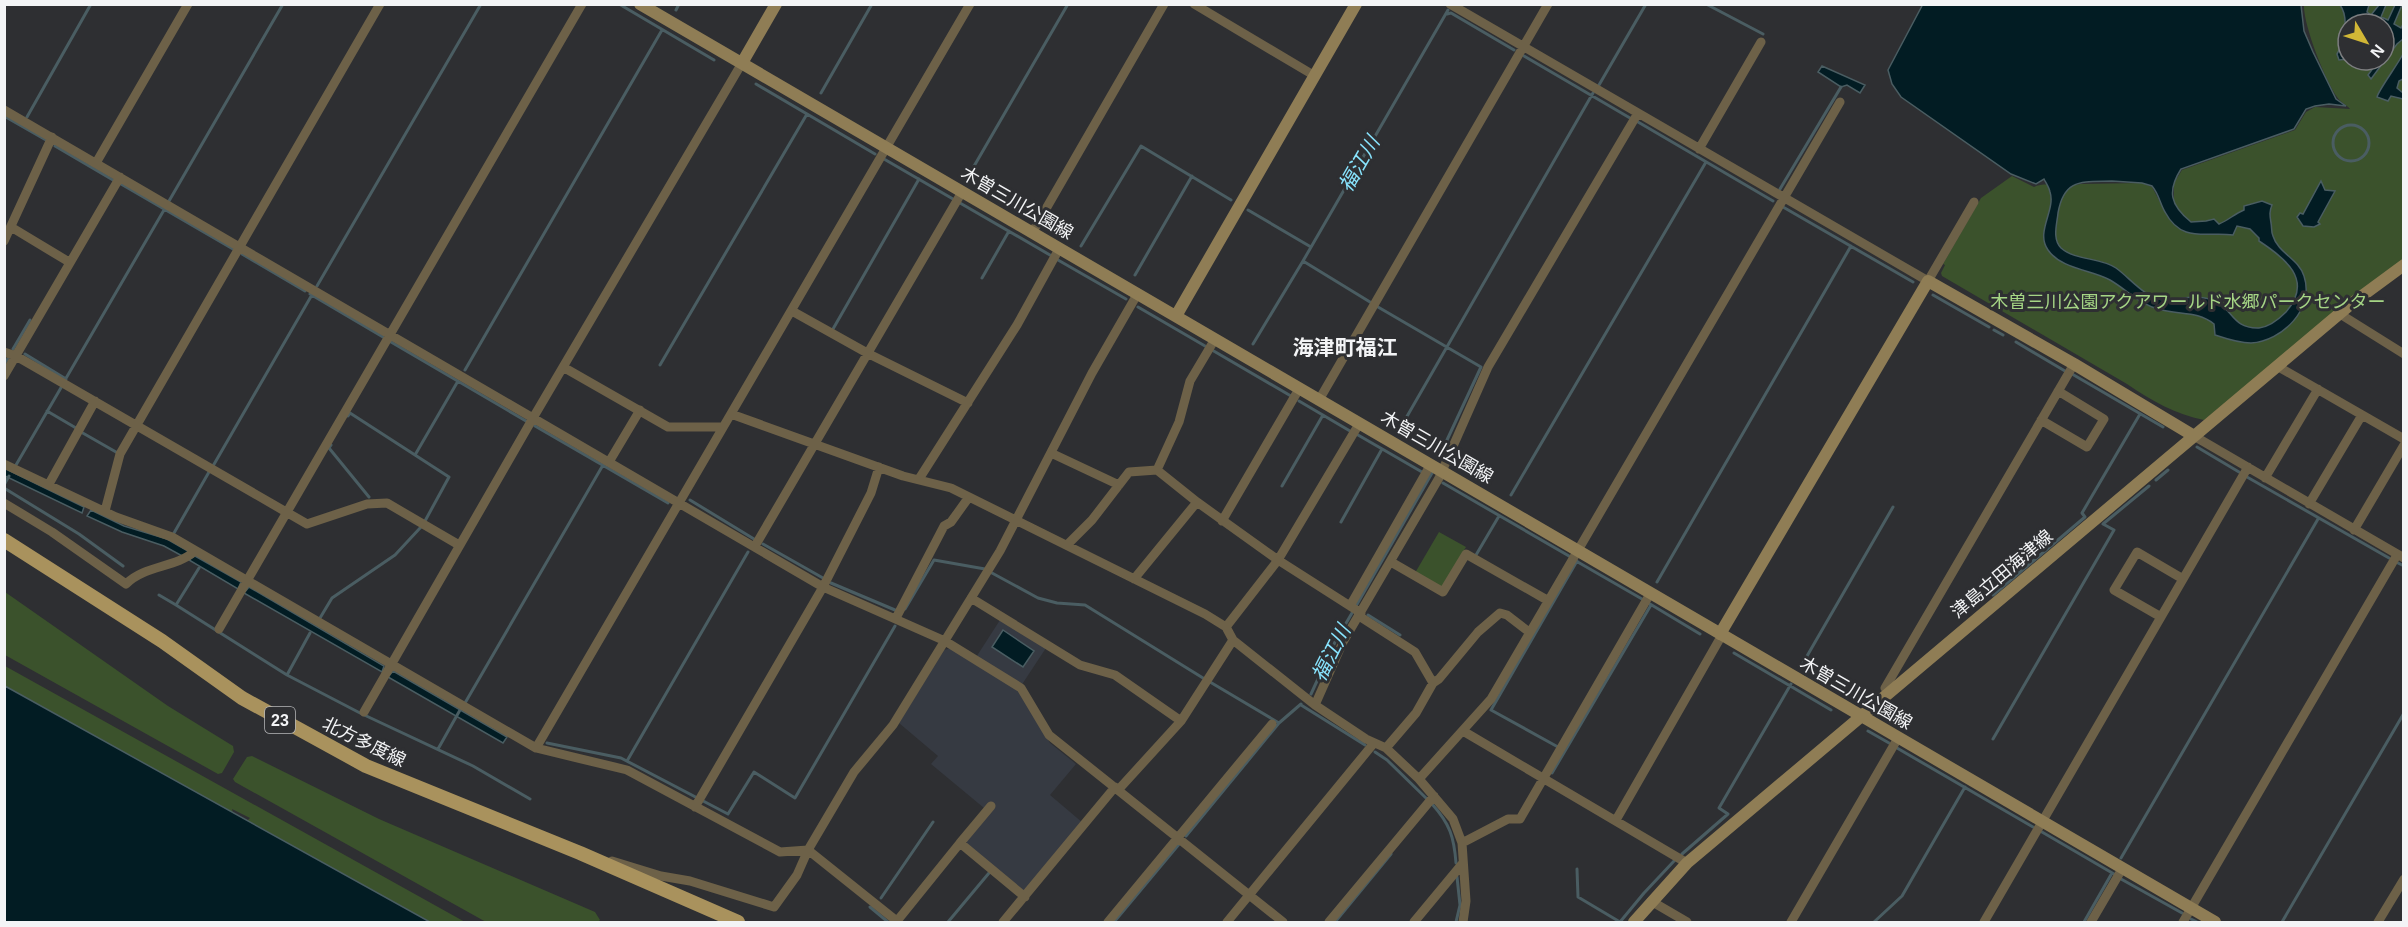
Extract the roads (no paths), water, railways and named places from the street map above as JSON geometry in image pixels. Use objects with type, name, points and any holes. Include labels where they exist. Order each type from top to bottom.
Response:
[{"type":"main road","name":"木曽三川公園線","points":[[640,4],[2215,922]]},
{"type":"main road","points":[[742,63],[776,4]]},
{"type":"main road","points":[[1176,316],[1356,4]]},
{"type":"main road","name":"津島立田海津線","points":[[1634,922],[1687,863],[2277,366],[2403,265]]},
{"type":"main road","points":[[1721,634],[1928,281],[2194,436]]},
{"type":"main road","name":"北方多度線","points":[[4,540],[162,641],[242,698],[366,766],[738,922]]},
{"type":"street","points":[[96,163],[188,4]]},
{"type":"street","points":[[105,511],[120,454],[381,4]]},
{"type":"street","points":[[219,629],[582,4]]},
{"type":"street","points":[[536,748],[970,4]]},
{"type":"street","points":[[1032,233],[1164,4]]},
{"type":"street","points":[[1194,4],[1315,76]]},
{"type":"street","points":[[1450,4],[1928,281],[1974,202]]},
{"type":"street","points":[[1319,400],[1548,4]]},
{"type":"street","points":[[1699,149],[1761,42]]},
{"type":"street","points":[[364,712],[389,665],[742,63]]},
{"type":"street","points":[[1419,779],[1491,699],[1840,102]]},
{"type":"street","points":[[4,110],[823,587],[945,641],[1021,688],[1049,735],[1283,922]]},
{"type":"street","points":[[1315,705],[1343,642],[1443,471],[1488,367],[1638,113]]},
{"type":"street","points":[[4,241],[52,137]]},
{"type":"street","points":[[4,376],[120,177]]},
{"type":"street","points":[[755,546],[962,192]]},
{"type":"street","points":[[11,227],[69,262]]},
{"type":"street","points":[[919,478],[1017,325],[1059,249]]},
{"type":"street","points":[[580,854],[601,857],[661,876],[690,881],[774,907],[796,875],[808,850],[854,772],[893,725],[971,598],[1017,520],[1092,373],[1138,293]]},
{"type":"street","points":[[792,311],[869,354],[968,403]]},
{"type":"street","points":[[2340,314],[2403,354]]},
{"type":"street","points":[[1157,470],[1179,422],[1190,381],[1215,339]]},
{"type":"street","points":[[4,352],[16,356],[137,424],[307,524],[367,504],[387,503],[459,545]]},
{"type":"street","points":[[1889,693],[1885,688],[2074,364]]},
{"type":"street","points":[[2277,366],[2403,439]]},
{"type":"street","points":[[563,367],[668,427],[723,428]]},
{"type":"street","points":[[1222,521],[1299,389]]},
{"type":"street","points":[[2265,478],[2318,389]]},
{"type":"street","points":[[2041,420],[2087,447],[2104,419],[2058,391]]},
{"type":"street","points":[[49,484],[95,401]]},
{"type":"street","points":[[609,462],[640,410]]},
{"type":"street","points":[[731,414],[903,476],[919,478],[951,488],[1205,614],[1226,627],[1233,640],[1315,705],[1374,743],[1386,748],[1419,779],[1453,819],[1462,843],[1466,901],[1463,922]]},
{"type":"street","points":[[2309,504],[2362,415]]},
{"type":"street","points":[[1226,627],[1278,560],[1359,424]]},
{"type":"street","points":[[2183,922],[2401,554],[2354,530],[2194,436]]},
{"type":"street","points":[[2354,530],[2403,445]]},
{"type":"street","points":[[1051,453],[1119,485]]},
{"type":"street","points":[[4,464],[137,526],[172,537],[389,665],[536,748],[627,770],[698,802],[780,852],[808,850],[897,922],[991,806]]},
{"type":"street","points":[[1350,606],[1431,464]]},
{"type":"street","points":[[698,802],[823,587],[871,493],[879,467]]},
{"type":"street","points":[[1984,922],[2248,468]]},
{"type":"street","points":[[1067,545],[1092,520],[1129,472],[1157,470],[1222,521],[1415,652],[1433,683]]},
{"type":"street","points":[[896,618],[944,526],[951,522],[969,497]]},
{"type":"street","points":[[1134,579],[1197,502]]},
{"type":"street","points":[[4,503],[52,532],[126,584],[150,569],[186,559],[195,551]]},
{"type":"street","points":[[2161,617],[2114,590],[2137,552],[2183,579]]},
{"type":"street","points":[[1391,562],[1443,592],[1466,554],[1547,600]]},
{"type":"street","points":[[1462,843],[1508,819],[1520,819],[1650,594]]},
{"type":"street","points":[[971,598],[1080,665],[1115,675],[1181,721]]},
{"type":"street","points":[[1386,748],[1416,713],[1433,683],[1439,680],[1478,632],[1500,613],[1507,615],[1529,632]]},
{"type":"street","points":[[1616,820],[1721,634]]},
{"type":"street","points":[[1003,922],[1117,788],[1181,721],[1233,640]]},
{"type":"street","points":[[1108,922],[1272,724]]},
{"type":"street","points":[[1463,731],[1687,863]]},
{"type":"street","points":[[1791,922],[1898,738]]},
{"type":"street","points":[[1227,922],[1374,743]]},
{"type":"street","points":[[1329,922],[1434,796]]},
{"type":"street","points":[[960,843],[1024,897]]},
{"type":"street","points":[[1414,922],[1463,863]]},
{"type":"street","points":[[2091,922],[2122,869]]},
{"type":"street","points":[[2378,922],[2403,879]]},
{"type":"street","points":[[1651,901],[1687,922]]},
{"type":"water","points":[[1923,4],[2301,5],[2304,31],[2313,52],[2336,99],[2346,106],[2329,104],[2306,109],[2294,129],[2181,169],[2172,191],[2175,204],[2191,222],[2214,219],[2219,224],[2244,210],[2244,206],[2262,201],[2272,205],[2270,216],[2272,233],[2276,242],[2298,265],[2304,276],[2305,300],[2300,311],[2284,330],[2274,336],[2251,343],[2237,342],[2215,335],[2214,324],[2202,317],[2154,308],[2110,280],[2061,261],[2048,250],[2045,243],[2045,228],[2051,199],[2044,179],[2036,184],[2011,174],[1901,97],[1892,84],[1888,70]],"holes":[[[2083,182],[2142,183],[2152,186],[2163,209],[2179,229],[2196,234],[2233,235],[2237,226],[2250,229],[2259,241],[2286,262],[2297,280],[2294,300],[2286,312],[2266,326],[2250,327],[2238,322],[2221,304],[2215,301],[2196,297],[2158,299],[2145,293],[2116,268],[2103,262],[2074,255],[2061,248],[2056,236],[2058,213],[2065,193],[2070,188]]]},
{"type":"water","points":[[2340,5],[2369,5],[2367,12],[2343,12]]},
{"type":"water","points":[[2379,5],[2386,5],[2383,12],[2373,12]]},
{"type":"water","points":[[2395,5],[2402,5],[2396,19],[2396,12],[2392,12]]},
{"type":"water","points":[[2403,24],[2403,39],[2397,44],[2396,25],[2401,28]]},
{"type":"water","points":[[2403,54],[2403,79],[2399,81],[2397,88],[2403,93],[2403,99],[2391,96],[2388,101],[2377,97],[2392,72],[2396,72],[2396,65]]},
{"type":"water","points":[[1822,66],[1865,85],[1860,93],[1847,85],[1841,87],[1818,72]]},
{"type":"water","points":[[2370,72],[2376,72],[2371,79],[2368,75]]},
{"type":"water","points":[[2321,181],[2325,190],[2335,191],[2318,222],[2320,224],[2314,227],[2303,226],[2297,217],[2300,213],[2303,214]]},
{"type":"water","points":[[4,468],[84,507],[82,513],[5,476]]},
{"type":"water","points":[[91,510],[124,526],[167,539],[188,551],[184,557],[164,546],[122,532],[87,516]]},
{"type":"water","points":[[195,556],[241,582],[238,589],[189,560]]},
{"type":"water","points":[[249,587],[384,666],[382,672],[244,593]]},
{"type":"water","points":[[1003,630],[1034,651],[1023,667],[992,647]]},
{"type":"water","points":[[393,671],[507,737],[503,743],[388,677]]},
{"type":"water","points":[[5,686],[430,922],[5,922]]},
{"type":"waterway","points":[[27,117],[91,4]]},
{"type":"waterway","points":[[169,201],[283,4]]},
{"type":"waterway","points":[[317,286],[481,4]]},
{"type":"waterway","points":[[619,4],[714,60]]},
{"type":"waterway","points":[[676,10],[679,4]]},
{"type":"waterway","points":[[821,93],[872,4]]},
{"type":"waterway","points":[[966,180],[1068,4]]},
{"type":"waterway","points":[[1599,85],[1646,4]]},
{"type":"waterway","points":[[1706,4],[1763,34]]},
{"type":"waterway","name":"福江川","points":[[1370,302],[1303,261],[1448,10]]},
{"type":"waterway","points":[[1447,14],[1451,13],[1514,50]]},
{"type":"waterway","points":[[465,370],[662,30]]},
{"type":"waterway","points":[[1524,56],[1630,118]]},
{"type":"waterway","points":[[756,84],[875,154]]},
{"type":"waterway","points":[[1780,189],[1841,87]]},
{"type":"waterway","points":[[1398,432],[1593,93]]},
{"type":"waterway","points":[[660,365],[807,114]]},
{"type":"waterway","points":[[4,116],[46,140]]},
{"type":"waterway","points":[[1638,122],[1773,201]]},
{"type":"waterway","points":[[2351,125],[2363,131],[2369,143],[2363,155],[2351,161],[2339,155],[2333,143],[2339,131],[2351,125]]},
{"type":"waterway","points":[[55,146],[113,180]]},
{"type":"waterway","points":[[1081,246],[1141,146],[1231,200]]},
{"type":"waterway","points":[[884,159],[953,199]]},
{"type":"waterway","points":[[1511,495],[1706,162]]},
{"type":"waterway","points":[[1135,275],[1192,176]]},
{"type":"waterway","points":[[833,329],[919,179]]},
{"type":"waterway","points":[[121,184],[233,249]]},
{"type":"waterway","points":[[960,203],[1050,255]]},
{"type":"waterway","points":[[1783,207],[1913,282]]},
{"type":"waterway","points":[[65,380],[164,210]]},
{"type":"waterway","points":[[1248,210],[1311,247]]},
{"type":"waterway","points":[[982,278],[1009,231]]},
{"type":"waterway","points":[[1657,582],[1851,246]]},
{"type":"waterway","points":[[242,254],[305,291]]},
{"type":"waterway","points":[[1058,260],[1126,299]]},
{"type":"waterway","points":[[1253,344],[1303,261]]},
{"type":"waterway","points":[[213,466],[313,293]]},
{"type":"waterway","points":[[310,294],[383,337]]},
{"type":"waterway","points":[[1933,295],[1989,327]]},
{"type":"waterway","points":[[1138,307],[1205,346]]},
{"type":"waterway","name":"福江川","points":[[1378,307],[1481,367],[1440,455]]},
{"type":"waterway","points":[[13,349],[30,320]]},
{"type":"waterway","points":[[1994,330],[2003,335]]},
{"type":"waterway","points":[[391,342],[526,421]]},
{"type":"waterway","points":[[2016,342],[2065,371]]},
{"type":"waterway","points":[[1212,350],[1291,396]]},
{"type":"waterway","points":[[25,354],[66,379]]},
{"type":"waterway","points":[[4,364],[9,357]]},
{"type":"waterway","points":[[2072,374],[2163,427]]},
{"type":"waterway","points":[[425,521],[449,477],[415,455],[458,381]]},
{"type":"waterway","points":[[16,465],[62,386]]},
{"type":"waterway","points":[[1299,401],[1350,431]]},
{"type":"waterway","points":[[47,411],[76,428]]},
{"type":"waterway","points":[[348,416],[350,413],[415,455]]},
{"type":"waterway","points":[[1993,595],[2085,517],[2082,513],[2140,414]]},
{"type":"waterway","points":[[1282,486],[1323,415]]},
{"type":"waterway","points":[[535,426],[668,503]]},
{"type":"waterway","points":[[81,432],[116,452]]},
{"type":"waterway","points":[[1358,435],[1422,472]]},
{"type":"waterway","points":[[331,445],[329,448],[369,497]]},
{"type":"waterway","points":[[2197,447],[2239,472]]},
{"type":"waterway","points":[[1341,522],[1382,449]]},
{"type":"waterway","points":[[465,703],[603,465]]},
{"type":"waterway","points":[[2156,480],[2168,470]]},
{"type":"waterway","points":[[174,533],[209,472]]},
{"type":"waterway","name":"福江川","points":[[1356,606],[1432,473]]},
{"type":"waterway","points":[[4,485],[9,476]]},
{"type":"waterway","points":[[2247,477],[2389,558]]},
{"type":"waterway","points":[[1443,483],[1569,556]]},
{"type":"waterway","points":[[1993,739],[2114,530],[2103,524],[2149,486]]},
{"type":"waterway","points":[[4,488],[79,534],[123,566]]},
{"type":"waterway","points":[[690,500],[754,539]]},
{"type":"waterway","points":[[1803,663],[1893,507]]},
{"type":"waterway","points":[[1476,555],[1499,516]]},
{"type":"waterway","points":[[2121,858],[2318,519]]},
{"type":"waterway","points":[[320,618],[332,598],[395,555],[421,527]]},
{"type":"waterway","points":[[763,544],[823,578]]},
{"type":"waterway","points":[[627,761],[748,552]]},
{"type":"waterway","points":[[905,609],[934,560],[985,569]]},
{"type":"waterway","points":[[1576,561],[1642,599]]},
{"type":"waterway","points":[[1558,747],[1491,710],[1577,561]]},
{"type":"waterway","points":[[2398,563],[2404,566]]},
{"type":"waterway","points":[[159,595],[176,605],[199,568]]},
{"type":"waterway","points":[[992,573],[1038,598],[1057,603],[1085,605],[1203,678]]},
{"type":"waterway","points":[[831,583],[895,610]]},
{"type":"waterway","points":[[1650,604],[1700,634]]},
{"type":"waterway","points":[[176,605],[287,675],[360,713],[473,766],[530,799]]},
{"type":"waterway","points":[[1552,773],[1651,605]]},
{"type":"waterway","name":"福江川","points":[[1311,694],[1335,642],[1352,613]]},
{"type":"waterway","points":[[1368,615],[1400,635]]},
{"type":"waterway","points":[[728,814],[754,772],[795,798],[895,626]]},
{"type":"waterway","points":[[287,675],[310,633]]},
{"type":"waterway","points":[[1734,653],[1831,710]]},
{"type":"waterway","points":[[1210,682],[1279,723]]},
{"type":"waterway","points":[[1682,854],[1728,814],[1719,808],[1791,684]]},
{"type":"waterway","points":[[1186,836],[1279,723],[1301,704]]},
{"type":"waterway","name":"福江川","points":[[1301,705],[1365,745]]},
{"type":"waterway","points":[[438,749],[460,710]]},
{"type":"waterway","points":[[2282,922],[2404,713]]},
{"type":"waterway","points":[[1868,731],[1889,743]]},
{"type":"waterway","points":[[547,743],[621,758],[728,814]]},
{"type":"waterway","points":[[1897,748],[2033,827]]},
{"type":"waterway","name":"福江川","points":[[1375,752],[1387,760],[1427,799]]},
{"type":"waterway","points":[[1874,922],[1902,896],[1965,787]]},
{"type":"waterway","name":"福江川","points":[[1432,804],[1450,831],[1456,863]]},
{"type":"waterway","points":[[881,898],[933,822]]},
{"type":"waterway","points":[[2042,832],[2114,874]]},
{"type":"waterway","points":[[1114,922],[1180,843]]},
{"type":"waterway","points":[[1335,922],[1391,854]]},
{"type":"waterway","points":[[1577,869],[1578,897],[1620,922],[1675,860]]},
{"type":"waterway","points":[[948,922],[989,873]]},
{"type":"waterway","points":[[2084,922],[2112,873]]},
{"type":"waterway","name":"福江川","points":[[1456,922],[1460,905],[1457,877]]},
{"type":"waterway","points":[[2121,879],[2182,913]]},
{"type":"waterway","points":[[870,907],[888,922]]},
{"type":"waterway","points":[[2191,919],[2197,922]]},
{"type":"district","name":"海津町福江","points":[[1345,348]]},
{"type":"park label","name":"木曽三川公園アクアワールド水郷パークセンター","points":[[2188,302]]}]
